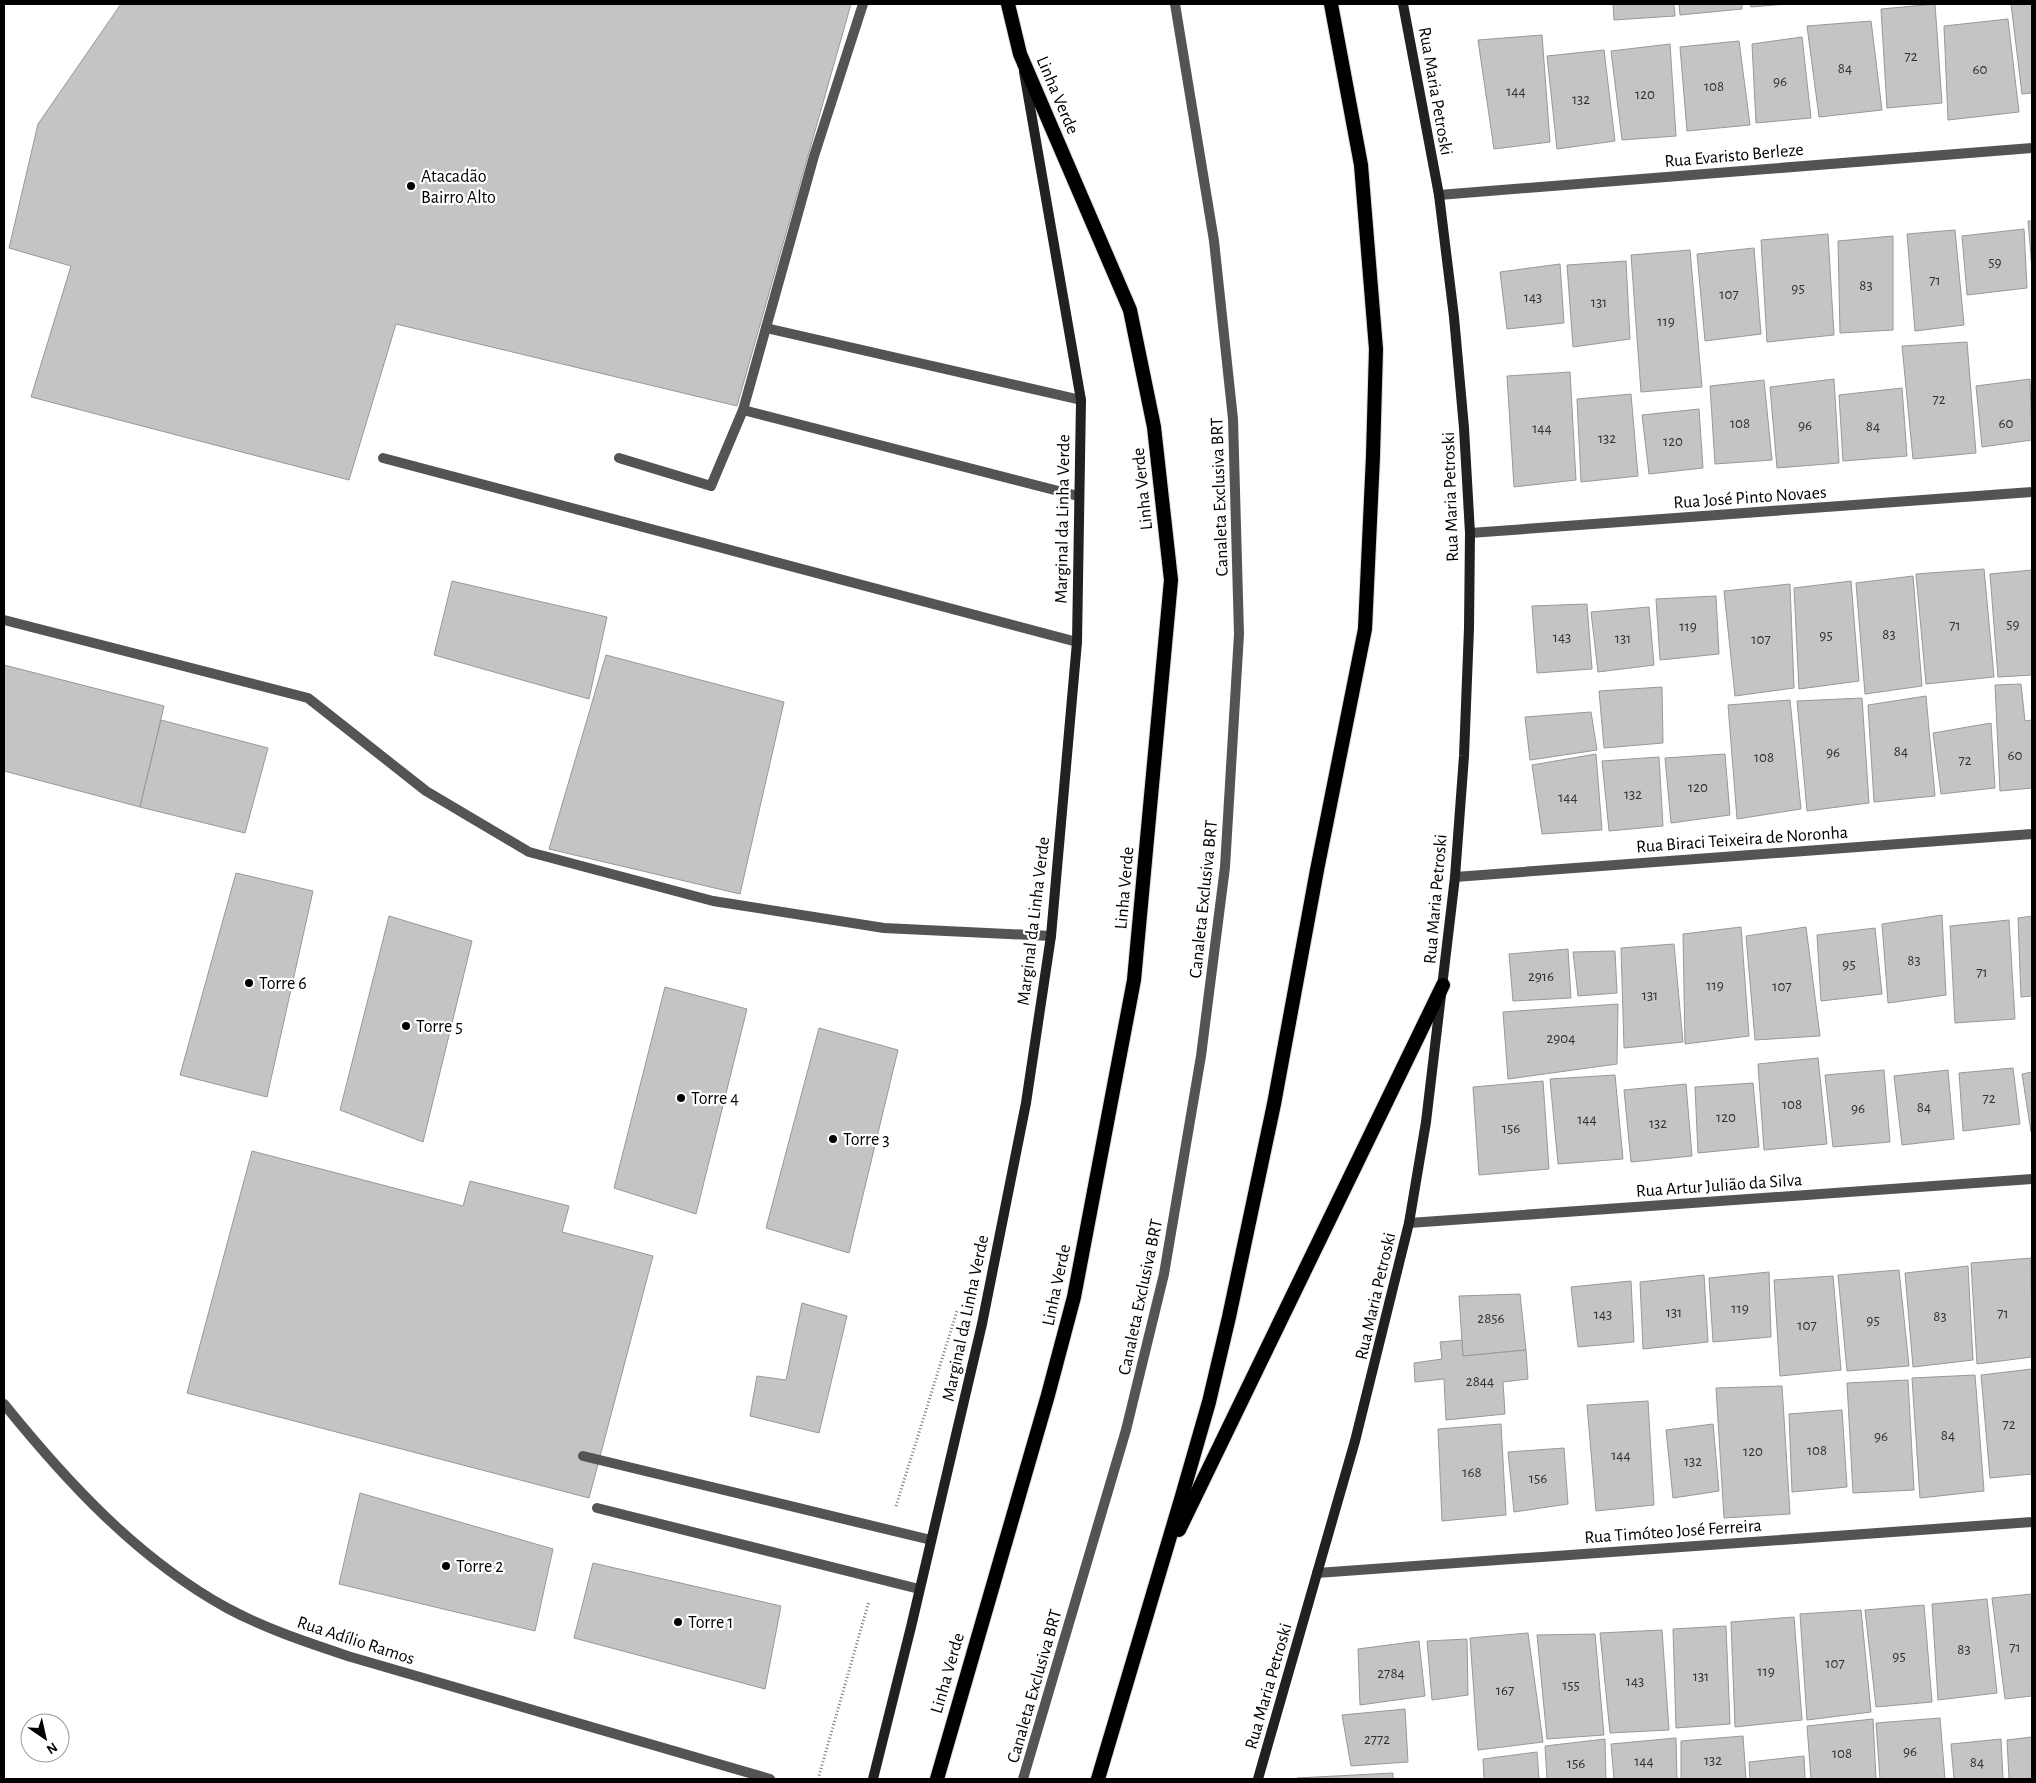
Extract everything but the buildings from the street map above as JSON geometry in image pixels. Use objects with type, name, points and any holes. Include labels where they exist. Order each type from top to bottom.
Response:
[{"type":"highway","name":"Linha Verde","points":[[937,1779],[1048,1395],[1074,1297],[1134,980],[1171,580],[1154,427],[1130,310],[1020,54],[1008,4]]},
{"type":"highway","points":[[1098,1779],[1209,1402],[1231,1308],[1274,1104],[1364,629],[1373,456],[1376,349],[1362,165],[1331,4]]},
{"type":"highway","points":[[1160,1569],[1443,985]]},
{"type":"main road","name":"Rua Maria Petroski","points":[[1258,1779],[1358,1432],[1409,1223],[1426,1122],[1443,985],[1464,756],[1469,628],[1470,533],[1464,428],[1454,317],[1439,195],[1403,4]]},
{"type":"main road","name":"Marginal da Linha Verde","points":[[873,1779],[988,1295],[1026,1103],[1050,936],[1077,642],[1080,400],[1020,54]]},
{"type":"street","points":[[619,458],[710,486],[743,410],[814,156],[863,4]]},
{"type":"street","name":"Canaleta Exclusiva BRT","points":[[1023,1779],[1126,1430],[1164,1274],[1201,1056],[1225,867],[1239,634],[1233,419],[1214,241],[1175,4]]},
{"type":"street","name":"Rua Evaristo Berleze","points":[[1439,195],[2032,148]]},
{"type":"street","points":[[766,328],[1080,400]]},
{"type":"street","points":[[743,410],[1078,496]]},
{"type":"street","points":[[383,458],[1077,642]]},
{"type":"street","name":"Rua José Pinto Novaes","points":[[1470,533],[2032,492]]},
{"type":"street","points":[[4,620],[308,698],[426,791],[530,852],[713,901],[884,928],[1050,936]]},
{"type":"street","name":"Rua Biraci Teixeira de Noronha","points":[[1454,876],[2032,834]]},
{"type":"street","name":"Rua Artur Julião da Silva","points":[[1409,1223],[2032,1178]]},
{"type":"street","name":"Rua Adílio Ramos","points":[[4,1404],[48,1458],[88,1500],[132,1541],[176,1576],[227,1608],[285,1634],[351,1657],[770,1779]]},
{"type":"street","points":[[583,1456],[931,1540]]},
{"type":"street","points":[[596,1508],[919,1589]]},
{"type":"street","name":"Rua Timóteo José Ferreira","points":[[1317,1573],[2032,1522]]},
{"type":"path","points":[[888,1530],[960,1302]]},
{"type":"path","points":[[818,1779],[876,1578]]},
{"type":"place","name":"Atacadão Bairro Alto","points":[[411,186]]},
{"type":"place","name":"Torre 6","points":[[249,983]]},
{"type":"place","name":"Torre 5","points":[[406,1026]]},
{"type":"place","name":"Torre 4","points":[[681,1098]]},
{"type":"place","name":"Torre 3","points":[[833,1139]]},
{"type":"place","name":"Torre 2","points":[[446,1566]]},
{"type":"place","name":"Torre 1","points":[[678,1622]]}]
